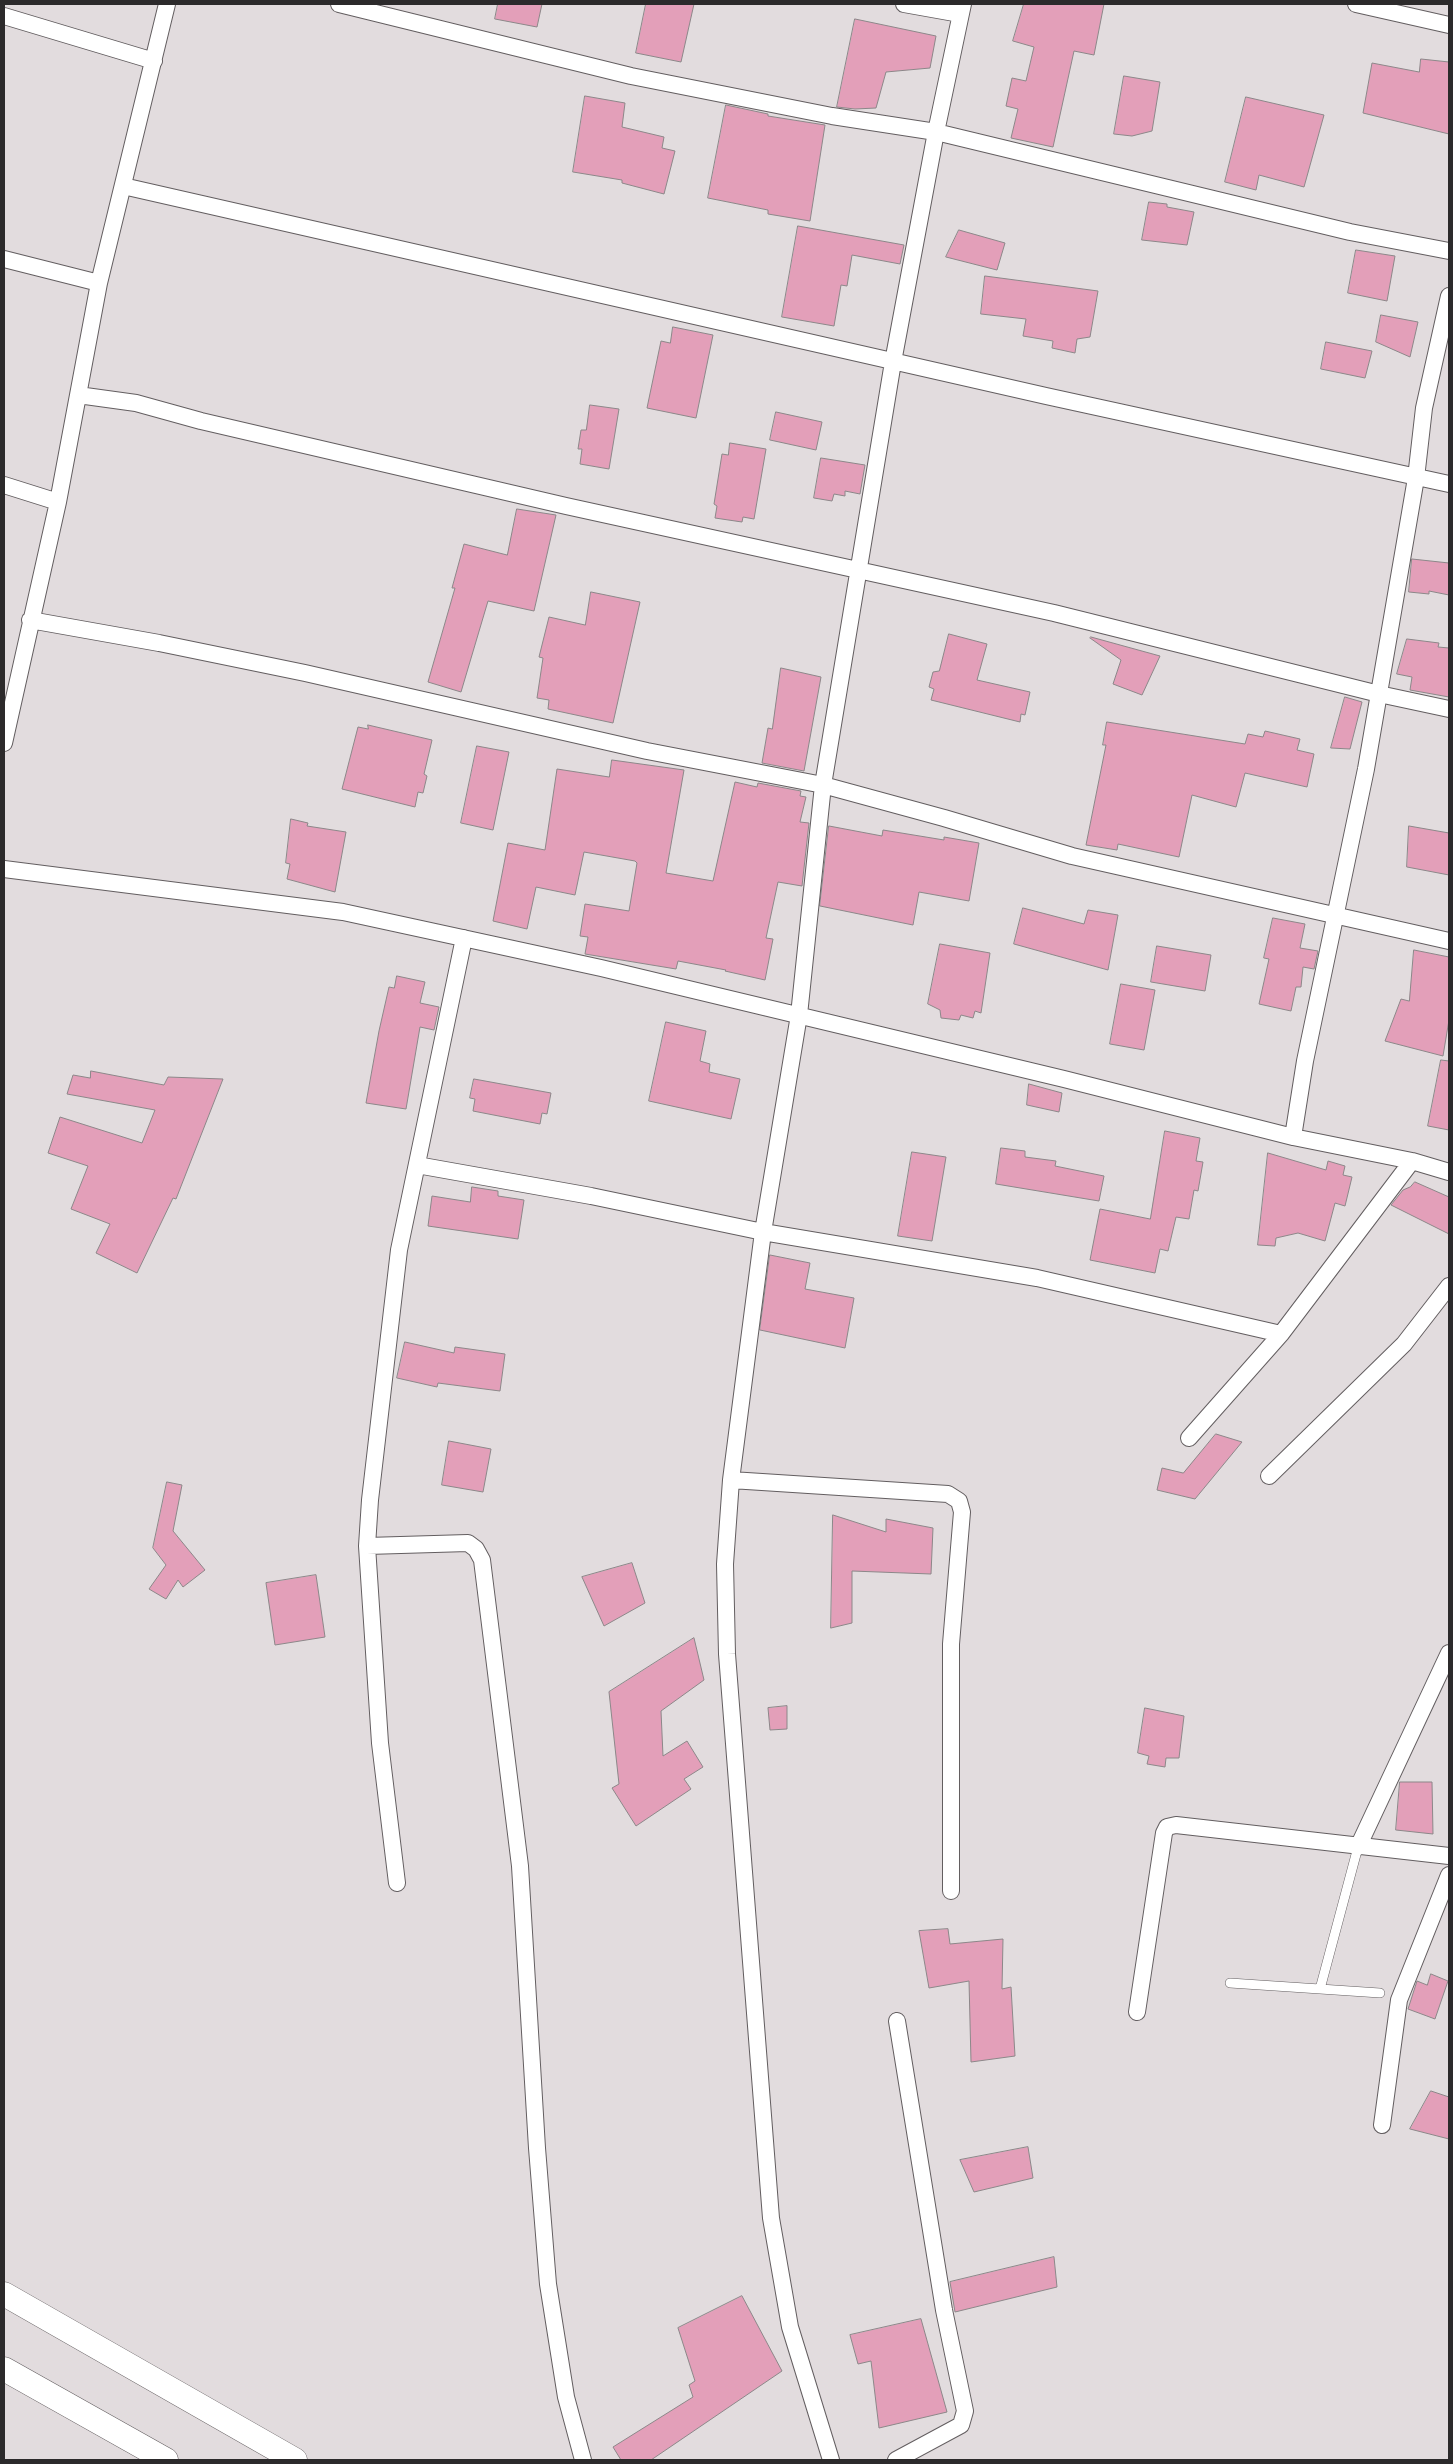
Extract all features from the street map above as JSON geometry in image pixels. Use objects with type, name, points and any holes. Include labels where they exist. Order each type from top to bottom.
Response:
[{"type":"main road","points":[[4,2294],[295,2460]]},
{"type":"main road","points":[[4,2369],[166,2460]]},
{"type":"street","points":[[5,733],[58,502],[99,283],[167,4]]},
{"type":"street","points":[[339,4],[631,76],[832,116],[936,132],[1350,232],[1449,251]]},
{"type":"street","points":[[831,2460],[790,2327],[771,2218],[727,1654],[725,1564],[731,1480],[763,1232],[799,1015],[823,785],[893,362],[936,132],[962,9],[904,4]]},
{"type":"street","points":[[1356,4],[1449,25]]},
{"type":"street","points":[[4,16],[154,61]]},
{"type":"street","points":[[123,186],[893,362],[1449,484]]},
{"type":"street","points":[[4,258],[99,283]]},
{"type":"street","points":[[1293,1137],[1305,1061],[1379,694],[1416,478],[1424,408],[1449,296]]},
{"type":"street","points":[[78,395],[136,403],[201,421],[566,506],[1054,613],[1379,694],[1449,709]]},
{"type":"street","points":[[4,485],[58,502]]},
{"type":"street","points":[[30,620],[159,643],[306,673],[647,751],[823,785],[1072,856],[1449,941]]},
{"type":"street","points":[[4,869],[343,912],[799,1015],[1293,1137],[1412,1161],[1449,1172]]},
{"type":"street","points":[[397,1883],[380,1743],[367,1546],[373,1464],[379,1431],[399,1250],[464,938]]},
{"type":"street","points":[[1189,1438],[1281,1334],[1412,1161]]},
{"type":"street","points":[[417,1165],[591,1196],[763,1232],[1037,1278],[1281,1334]]},
{"type":"street","points":[[1269,1476],[1404,1344],[1449,1286]]},
{"type":"street","points":[[731,1480],[948,1494],[959,1501],[962,1512],[951,1638],[951,1891]]},
{"type":"street","points":[[367,1546],[468,1543],[476,1549],[482,1560],[520,1866],[537,2148],[548,2284],[566,2396],[583,2460]]},
{"type":"street","points":[[1358,1847],[1449,1653]]},
{"type":"street","points":[[1137,2012],[1164,1833],[1167,1827],[1176,1826],[1449,1856]]},
{"type":"street","points":[[1382,2125],[1399,2000],[1449,1875]]},
{"type":"street","points":[[896,2460],[961,2425],[965,2411],[944,2310],[897,2021]]},
{"type":"lane","points":[[1320,1989],[1358,1847]]},
{"type":"lane","points":[[1230,1983],[1380,1993]]},
{"type":"building","points":[[498,4],[542,4],[537,27],[495,19]]},
{"type":"building","points":[[646,4],[694,4],[681,62],[636,53]]},
{"type":"building","points":[[1024,4],[1104,4],[1094,55],[1074,51],[1053,147],[1011,138],[1018,109],[1006,106],[1012,78],[1026,81],[1034,47],[1013,41]]},
{"type":"building","points":[[855,19],[936,36],[930,68],[886,72],[876,108],[855,109],[837,107]]},
{"type":"building","points":[[1421,59],[1449,62],[1449,134],[1363,113],[1372,63],[1419,72]]},
{"type":"building","points":[[1124,76],[1160,82],[1152,131],[1132,136],[1114,134]]},
{"type":"building","points":[[585,96],[625,103],[622,127],[664,137],[662,148],[675,151],[664,194],[622,183],[622,180],[573,172]]},
{"type":"building","points":[[1246,97],[1324,115],[1304,187],[1259,175],[1256,190],[1225,182]]},
{"type":"building","points":[[726,105],[768,114],[768,116],[825,125],[810,221],[768,214],[768,210],[708,198]]},
{"type":"building","points":[[1149,202],[1167,204],[1167,207],[1194,212],[1187,245],[1142,240]]},
{"type":"building","points":[[798,226],[904,245],[900,264],[852,255],[847,286],[841,285],[834,326],[782,317]]},
{"type":"building","points":[[959,230],[1005,243],[997,270],[946,257]]},
{"type":"building","points":[[1356,250],[1395,256],[1387,301],[1348,293]]},
{"type":"building","points":[[985,276],[1098,291],[1090,337],[1077,339],[1075,353],[1052,348],[1053,341],[1023,336],[1026,319],[981,314]]},
{"type":"building","points":[[1381,315],[1418,322],[1410,357],[1376,342]]},
{"type":"building","points":[[673,327],[713,335],[696,418],[647,408],[661,341],[670,343]]},
{"type":"building","points":[[1326,342],[1372,351],[1365,378],[1321,369]]},
{"type":"building","points":[[590,405],[619,409],[609,469],[580,464],[582,449],[578,449],[581,430],[586,430]]},
{"type":"building","points":[[776,412],[822,422],[816,450],[770,440]]},
{"type":"building","points":[[730,443],[766,449],[754,519],[743,517],[742,522],[715,518],[717,506],[714,504],[722,454],[728,455]]},
{"type":"building","points":[[821,458],[865,465],[860,494],[845,491],[845,496],[834,494],[832,501],[814,498]]},
{"type":"building","points":[[517,509],[556,515],[534,611],[488,601],[461,692],[428,682],[455,588],[452,588],[464,544],[507,555]]},
{"type":"building","points":[[1412,559],[1449,563],[1449,595],[1429,591],[1429,594],[1409,592]]},
{"type":"building","points":[[591,592],[640,602],[613,723],[548,709],[549,700],[537,698],[543,658],[539,657],[549,617],[585,625]]},
{"type":"building","points":[[949,634],[987,644],[977,680],[1030,692],[1025,715],[1021,714],[1020,722],[931,700],[934,689],[929,687],[933,672],[939,671]]},
{"type":"building","points":[[1091,637],[1160,656],[1142,695],[1113,684],[1121,660]]},
{"type":"building","points":[[1407,639],[1439,643],[1438,647],[1449,648],[1449,697],[1410,690],[1412,677],[1397,674]]},
{"type":"building","points":[[781,668],[821,677],[804,771],[762,763],[768,728],[772,729]]},
{"type":"building","points":[[1345,697],[1362,702],[1350,749],[1331,748]]},
{"type":"building","points":[[1107,722],[1245,744],[1248,734],[1263,737],[1265,731],[1300,739],[1297,750],[1314,754],[1307,787],[1245,773],[1236,807],[1192,795],[1179,857],[1118,844],[1117,850],[1086,845],[1106,745],[1103,745]]},
{"type":"building","points":[[368,725],[432,740],[424,774],[427,776],[423,793],[418,792],[415,807],[342,789],[358,727],[368,729]]},
{"type":"building","points":[[477,746],[509,752],[493,830],[461,823]]},
{"type":"building","points":[[612,760],[684,770],[666,873],[713,881],[735,782],[757,787],[758,783],[801,791],[800,796],[806,797],[800,822],[809,823],[802,886],[778,882],[766,938],[773,939],[765,980],[678,961],[676,969],[585,954],[588,937],[580,936],[585,904],[629,911],[637,863],[635,861],[584,852],[575,895],[536,887],[527,929],[493,921],[508,843],[545,850],[557,769],[609,777]]},
{"type":"building","points":[[291,819],[308,823],[307,826],[346,832],[335,892],[287,879],[290,864],[286,863]]},
{"type":"building","points":[[829,826],[882,836],[883,830],[944,840],[944,837],[979,843],[969,901],[919,892],[913,925],[820,906]]},
{"type":"building","points":[[1409,826],[1449,833],[1449,875],[1407,867]]},
{"type":"building","points":[[1023,908],[1084,924],[1088,910],[1118,915],[1108,970],[1014,944]]},
{"type":"building","points":[[1273,918],[1305,924],[1300,948],[1318,951],[1314,969],[1303,967],[1301,987],[1296,987],[1291,1011],[1259,1004],[1269,959],[1264,958]]},
{"type":"building","points":[[940,944],[990,953],[981,1013],[975,1011],[973,1018],[961,1015],[959,1020],[941,1018],[940,1010],[928,1004]]},
{"type":"building","points":[[1157,946],[1211,955],[1205,991],[1151,982]]},
{"type":"building","points":[[1414,950],[1449,957],[1449,1020],[1443,1056],[1385,1041],[1401,999],[1409,1001]]},
{"type":"building","points":[[397,976],[425,982],[420,1003],[439,1007],[434,1030],[420,1027],[406,1109],[366,1103],[389,987],[394,988]]},
{"type":"building","points":[[1121,984],[1155,990],[1144,1050],[1110,1044]]},
{"type":"building","points":[[666,1022],[706,1031],[700,1061],[710,1064],[709,1072],[740,1079],[731,1119],[649,1101]]},
{"type":"building","points":[[1441,1060],[1449,1061],[1449,1130],[1428,1126]]},
{"type":"building","points":[[91,1071],[164,1085],[168,1077],[223,1079],[176,1199],[173,1198],[137,1273],[96,1253],[110,1224],[71,1209],[88,1166],[48,1153],[60,1117],[142,1143],[155,1110],[67,1094],[73,1075],[90,1078]]},
{"type":"building","points":[[474,1079],[551,1093],[547,1114],[542,1113],[540,1124],[473,1111],[475,1099],[470,1098]]},
{"type":"building","points":[[1029,1084],[1062,1093],[1059,1112],[1027,1105]]},
{"type":"building","points":[[1165,1131],[1200,1138],[1196,1161],[1203,1162],[1198,1191],[1194,1190],[1189,1219],[1176,1217],[1168,1251],[1160,1249],[1155,1273],[1090,1260],[1100,1209],[1150,1219]]},
{"type":"building","points":[[1001,1148],[1025,1151],[1025,1157],[1056,1161],[1055,1166],[1104,1176],[1099,1201],[996,1184]]},
{"type":"building","points":[[912,1152],[946,1157],[932,1241],[898,1236]]},
{"type":"building","points":[[1268,1153],[1326,1170],[1328,1161],[1345,1166],[1343,1175],[1352,1177],[1345,1206],[1335,1203],[1325,1241],[1298,1233],[1276,1238],[1275,1246],[1258,1245]]},
{"type":"building","points":[[1415,1182],[1449,1197],[1449,1234],[1391,1205],[1403,1190]]},
{"type":"building","points":[[472,1187],[498,1191],[498,1196],[524,1200],[518,1239],[428,1226],[432,1196],[470,1202]]},
{"type":"building","points":[[770,1255],[810,1263],[805,1289],[854,1298],[845,1348],[760,1330]]},
{"type":"building","points":[[405,1342],[454,1353],[455,1347],[505,1354],[500,1391],[438,1383],[437,1387],[397,1378]]},
{"type":"building","points":[[1216,1434],[1242,1442],[1195,1499],[1157,1490],[1162,1468],[1183,1473]]},
{"type":"building","points":[[449,1441],[491,1449],[483,1492],[442,1485]]},
{"type":"building","points":[[167,1482],[182,1485],[173,1531],[205,1570],[183,1587],[178,1580],[166,1599],[149,1589],[166,1565],[153,1548]]},
{"type":"building","points":[[833,1515],[886,1532],[886,1519],[933,1528],[931,1574],[852,1571],[852,1623],[831,1628]]},
{"type":"building","points":[[632,1563],[645,1603],[604,1626],[582,1577]]},
{"type":"building","points":[[316,1575],[325,1637],[275,1645],[266,1583]]},
{"type":"building","points":[[694,1638],[704,1680],[661,1711],[663,1756],[687,1741],[703,1767],[684,1779],[691,1789],[636,1826],[612,1788],[619,1784],[609,1692]]},
{"type":"building","points":[[787,1706],[787,1729],[770,1730],[768,1708]]},
{"type":"building","points":[[1145,1708],[1184,1716],[1179,1758],[1166,1758],[1165,1767],[1147,1764],[1149,1756],[1138,1753]]},
{"type":"building","points":[[1400,1782],[1432,1782],[1433,1834],[1396,1830]]},
{"type":"building","points":[[948,1929],[950,1944],[1003,1939],[1002,1989],[1011,1987],[1015,2056],[971,2062],[969,1981],[929,1988],[919,1931]]},
{"type":"building","points":[[1431,1974],[1448,1981],[1435,2019],[1408,2009],[1417,1981],[1427,1985]]},
{"type":"building","points":[[1431,2091],[1449,2097],[1449,2139],[1410,2129]]},
{"type":"building","points":[[1028,2147],[1033,2178],[974,2192],[960,2160]]},
{"type":"building","points":[[1054,2257],[1057,2287],[955,2312],[950,2282]]},
{"type":"building","points":[[742,2296],[782,2371],[651,2460],[621,2460],[613,2447],[693,2397],[689,2385],[695,2381],[678,2328]]},
{"type":"building","points":[[921,2319],[947,2412],[879,2428],[871,2361],[858,2364],[850,2335]]}]
